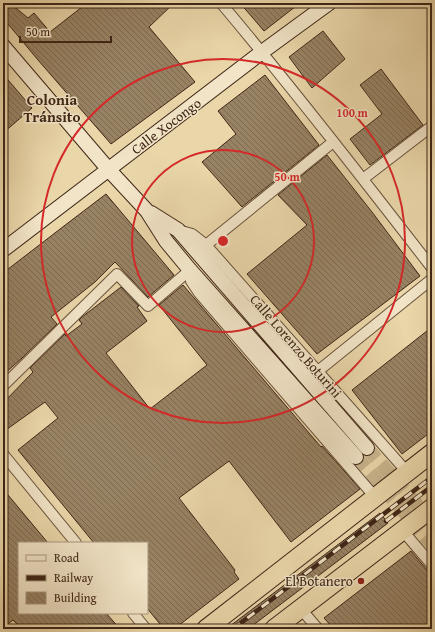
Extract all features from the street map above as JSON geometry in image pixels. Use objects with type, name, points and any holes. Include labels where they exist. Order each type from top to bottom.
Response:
[{"type":"highway","points":[[206,629],[432,453]]},
{"type":"highway","points":[[274,629],[432,508]]},
{"type":"main road","name":"Calle Xocongo","points":[[3,250],[262,52],[329,3]]},
{"type":"main road","name":"Calle Lorenzo Boturini","points":[[3,46],[109,170],[147,211],[166,241],[190,270],[361,453],[178,230],[147,211]]},
{"type":"street","points":[[221,3],[363,178],[432,268]]},
{"type":"street","points":[[363,178],[432,126]]},
{"type":"street","points":[[206,245],[334,142]]},
{"type":"street","name":"Calle Lorenzo Boturini","points":[[178,230],[192,234],[206,245],[407,472]]},
{"type":"street","points":[[3,386],[117,274],[148,306],[190,270]]},
{"type":"street","name":"Calle Lorenzo Boturini","points":[[190,270],[191,281],[199,293],[375,497]]},
{"type":"street","points":[[318,371],[432,279]]},
{"type":"street","points":[[3,454],[75,542]]},
{"type":"street","points":[[403,531],[432,565]]},
{"type":"street","points":[[301,609],[318,629]]},
{"type":"street","points":[[134,614],[146,629]]},
{"type":"building","points":[[3,3],[10,3],[28,18],[34,13],[50,32],[87,3],[174,3],[149,27],[195,82],[111,144],[3,18]]},
{"type":"building","points":[[240,3],[300,3],[264,31]]},
{"type":"building","points":[[323,31],[345,59],[312,88],[289,57]]},
{"type":"building","points":[[381,69],[423,125],[370,165],[350,139],[382,114],[360,85]]},
{"type":"building","points":[[3,74],[32,108],[3,133]]},
{"type":"building","points":[[265,75],[319,145],[242,207],[202,162],[236,134],[218,111]]},
{"type":"building","points":[[327,155],[420,276],[317,354],[247,274],[307,225],[278,195]]},
{"type":"building","points":[[106,194],[174,275],[148,297],[115,262],[95,282],[51,317],[57,324],[3,375],[3,273]]},
{"type":"building","points":[[183,285],[321,447],[322,446],[360,489],[291,542],[229,461],[179,498],[235,570],[234,572],[239,579],[174,629],[164,629],[148,609],[148,542],[93,542],[18,450],[58,418],[45,402],[3,432],[3,403],[33,372],[30,368],[65,334],[66,336],[82,324],[79,320],[82,317],[121,287],[139,306],[137,307],[147,321],[106,353],[150,409],[207,365],[159,305]]},
{"type":"building","points":[[432,327],[432,431],[402,454],[352,390]]},
{"type":"building","points":[[3,489],[47,542],[18,542],[18,614],[107,614],[120,629],[22,629],[13,620],[3,628]]},
{"type":"building","points":[[380,513],[388,523],[248,629],[226,629]]},
{"type":"building","points":[[411,551],[432,576],[432,629],[334,629],[324,618]]},
{"type":"tunnel","points":[[367,448],[432,522]]},
{"type":"tunnel","points":[[356,457],[432,544]]},
{"type":"railway","points":[[233,629],[432,477]]},
{"type":"railway","points":[[386,521],[432,486]]},
{"type":"place","name":"El Botanero","points":[[361,581]]},
{"type":"district","name":"Colonia Tránsito","points":[[52,108]]}]
